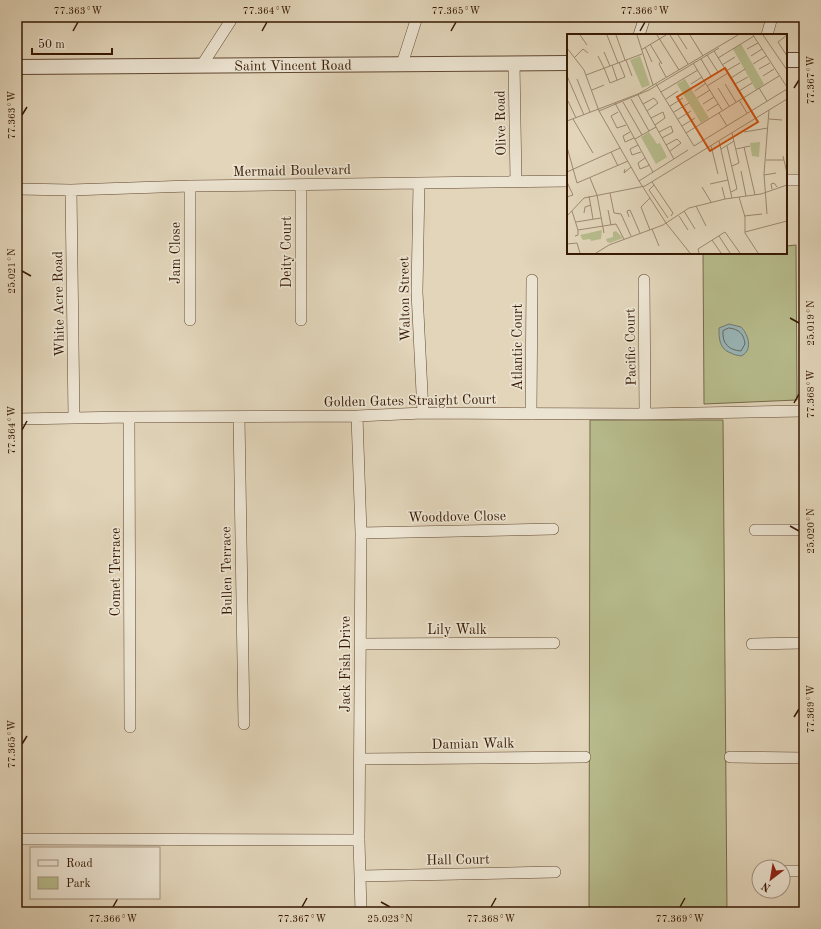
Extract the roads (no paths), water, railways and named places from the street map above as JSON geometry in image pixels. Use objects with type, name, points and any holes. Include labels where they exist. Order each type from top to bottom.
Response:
[{"type":"street","points":[[202,65],[233,17]]},
{"type":"street","points":[[402,64],[417,17]]},
{"type":"street","points":[[639,34],[645,17]]},
{"type":"street","points":[[767,34],[772,17]]},
{"type":"street","points":[[787,60],[804,60]]},
{"type":"street","name":"Olive Road","points":[[514,63],[516,182]]},
{"type":"street","name":"Saint Vincent Road","points":[[17,67],[567,63]]},
{"type":"street","points":[[787,180],[804,180]]},
{"type":"street","name":"Mermaid Boulevard","points":[[17,189],[71,190],[190,186],[567,181]]},
{"type":"street","name":"Walton Street","points":[[419,183],[417,292],[423,413]]},
{"type":"street","name":"Deity Court","points":[[300,185],[301,320]]},
{"type":"street","name":"Jam Close","points":[[190,186],[190,320]]},
{"type":"street","name":"White Acre Road","points":[[71,190],[74,418]]},
{"type":"street","name":"Atlantic Court","points":[[531,414],[532,280]]},
{"type":"street","name":"Pacific Court","points":[[644,280],[645,414]]},
{"type":"street","name":"Golden Gates Straight Court","points":[[17,419],[356,416],[423,413],[645,414],[804,411]]},
{"type":"street","name":"Jack Fish Drive","points":[[356,416],[361,533],[361,912]]},
{"type":"street","name":"Comet Terrace","points":[[129,417],[130,727]]},
{"type":"street","name":"Bullen Terrace","points":[[239,417],[244,724]]},
{"type":"street","name":"Wooddove Close","points":[[361,533],[553,529]]},
{"type":"street","points":[[755,530],[804,530]]},
{"type":"street","points":[[752,644],[804,643]]},
{"type":"street","name":"Lily Walk","points":[[360,644],[554,644]]},
{"type":"street","name":"Damian Walk","points":[[361,759],[585,757]]},
{"type":"street","points":[[730,757],[804,758]]},
{"type":"street","points":[[17,839],[360,840]]},
{"type":"street","points":[[791,871],[804,871]]},
{"type":"street","name":"Hall Court","points":[[361,876],[555,872]]},
{"type":"water","points":[[729,324],[741,327],[748,338],[747,350],[745,354],[741,356],[727,351],[720,343],[719,328]]}]
